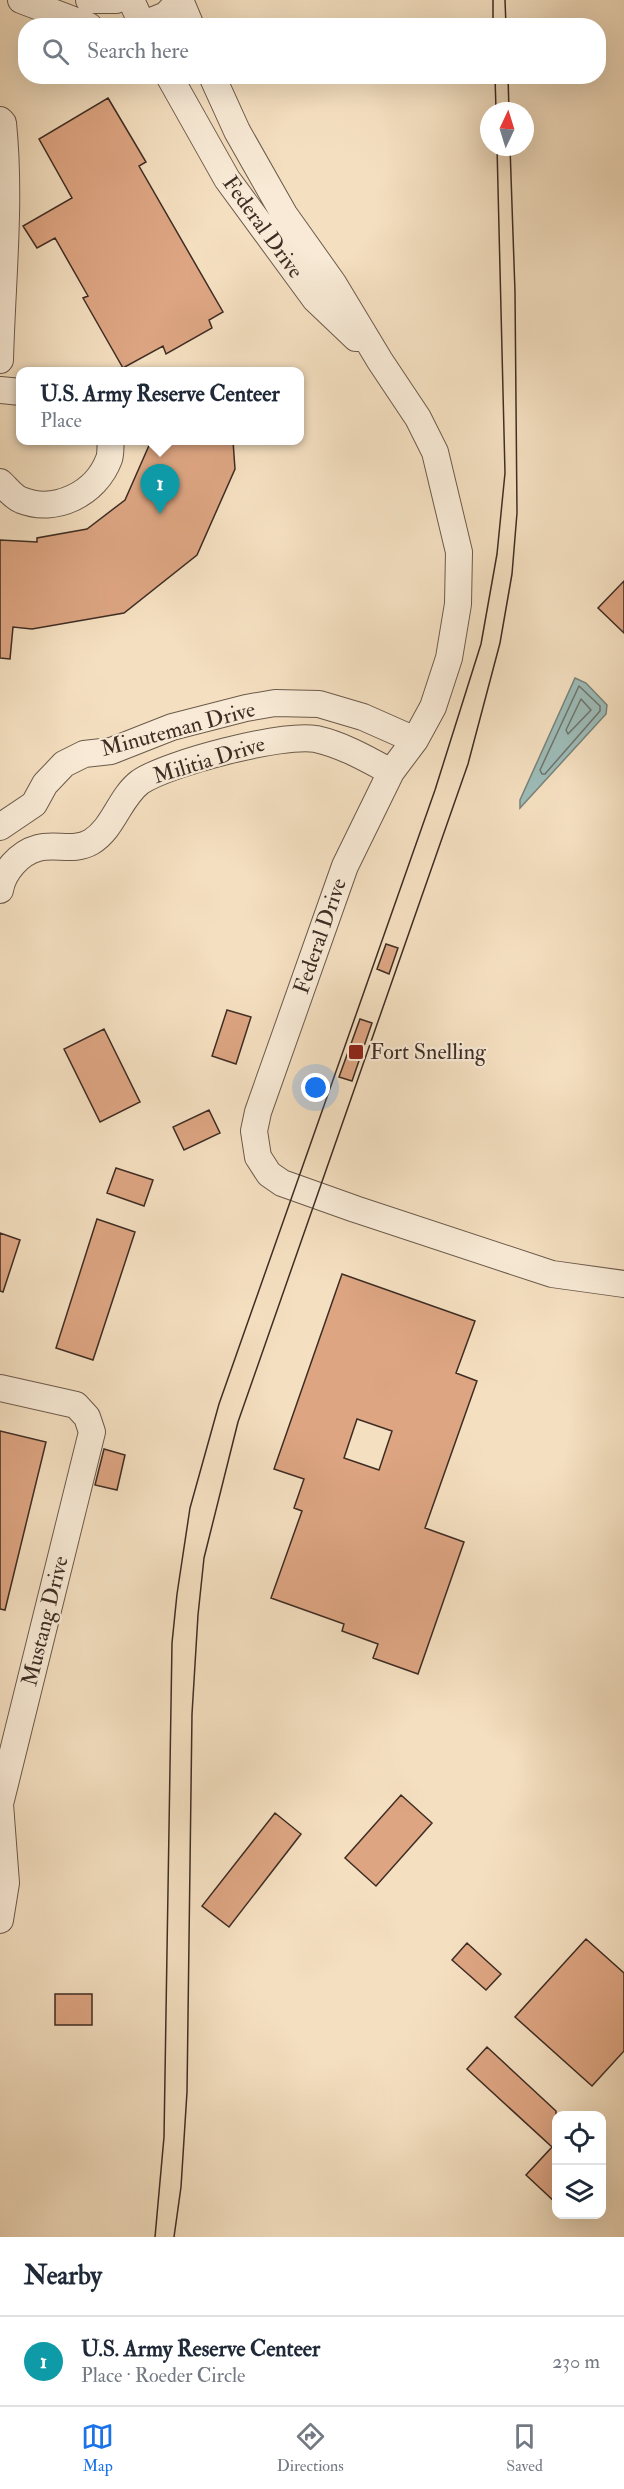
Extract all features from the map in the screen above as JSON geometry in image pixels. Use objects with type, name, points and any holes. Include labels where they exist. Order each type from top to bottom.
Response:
[{"type":"street","points":[[21,0],[68,18]]},
{"type":"street","points":[[89,0],[116,0]]},
{"type":"street","points":[[131,0],[139,18]]},
{"type":"street","points":[[159,18],[166,15],[180,0],[188,18]]},
{"type":"street","name":"Federal Drive","points":[[174,84],[227,179],[315,299],[380,361]]},
{"type":"street","name":"Federal Drive","points":[[216,84],[237,131],[284,214],[333,283],[418,418],[435,452],[459,552],[458,604],[449,658],[433,707],[416,740],[391,772],[345,866],[261,1104],[254,1131],[258,1157],[269,1174],[282,1183],[329,1200],[552,1274],[624,1284]]},
{"type":"street","points":[[0,120],[3,123],[5,141],[0,360]]},
{"type":"street","points":[[0,390],[16,392]]},
{"type":"street","points":[[0,482],[19,500],[46,506],[72,500],[95,481],[109,459],[111,445]]},
{"type":"street","name":"Minuteman Drive","points":[[0,827],[34,804],[45,784],[64,764],[84,754],[111,751],[172,727],[246,708],[275,703],[319,704],[363,717],[416,740]]},
{"type":"street","name":"Militia Drive","points":[[0,890],[8,869],[23,856],[38,848],[69,849],[91,842],[106,828],[127,795],[141,782],[197,760],[268,741],[315,739],[351,751],[391,772]]},
{"type":"street","name":"Mustang Drive","points":[[0,1388],[76,1405],[87,1417],[92,1432],[0,1804],[6,1883],[0,1918]]},
{"type":"water","points":[[575,678],[586,683],[607,705],[606,714],[520,808],[520,800]]},
{"type":"building","points":[[108,98],[146,162],[139,166],[223,312],[209,320],[212,328],[166,354],[163,346],[122,367],[83,298],[88,296],[55,238],[37,248],[23,226],[72,198],[39,139]]},
{"type":"building","points":[[149,445],[233,445],[235,469],[197,555],[124,613],[32,629],[13,627],[10,659],[0,658],[0,540],[37,542],[37,538],[87,529],[125,500]]},
{"type":"building","points":[[624,581],[624,633],[598,608]]},
{"type":"building","points":[[386,944],[398,948],[389,974],[377,969]]},
{"type":"building","points":[[227,1010],[251,1017],[236,1064],[212,1056]]},
{"type":"building","points":[[360,1019],[372,1023],[352,1081],[339,1077]]},
{"type":"building","points":[[104,1029],[140,1102],[100,1122],[64,1049]]},
{"type":"building","points":[[209,1110],[220,1133],[184,1150],[173,1127]]},
{"type":"building","points":[[116,1168],[153,1180],[144,1206],[107,1193]]},
{"type":"building","points":[[97,1219],[135,1232],[93,1360],[56,1348]]},
{"type":"building","points":[[0,1233],[20,1240],[3,1292],[0,1291]]},
{"type":"building","points":[[342,1274],[475,1321],[456,1373],[477,1381],[425,1528],[464,1542],[418,1674],[373,1658],[378,1644],[342,1631],[344,1624],[271,1598],[302,1511],[294,1508],[304,1479],[274,1469]],"holes":[[[357,1419],[392,1431],[379,1470],[344,1458]]]},
{"type":"building","points":[[0,1431],[46,1442],[5,1610],[0,1609]]},
{"type":"building","points":[[104,1449],[125,1455],[117,1490],[95,1485]]},
{"type":"building","points":[[401,1795],[432,1823],[376,1886],[345,1858]]},
{"type":"building","points":[[275,1813],[301,1834],[229,1927],[202,1906]]},
{"type":"building","points":[[586,1939],[624,1973],[624,2051],[592,2086],[515,2017]]},
{"type":"building","points":[[467,1943],[501,1974],[486,1990],[452,1960]]},
{"type":"building","points":[[55,1994],[92,1994],[92,2025],[55,2025]]},
{"type":"building","points":[[487,2047],[556,2111],[552,2111],[552,2147],[467,2069]]},
{"type":"building","points":[[552,2147],[552,2199],[526,2175]]},
{"type":"tram line","points":[[493,0],[493,18]]},
{"type":"tram line","points":[[505,0],[506,18]]},
{"type":"tram line","points":[[495,84],[496,102]]},
{"type":"tram line","points":[[508,84],[509,102]]},
{"type":"tram line","points":[[155,2237],[164,2137],[172,1643],[190,1508],[219,1404],[435,790],[481,644],[497,554],[505,473],[497,156]]},
{"type":"tram line","points":[[174,2237],[181,2187],[187,2092],[192,1714],[204,1558],[238,1422],[468,764],[500,643],[512,574],[517,513],[515,292],[510,156]]},
{"type":"place","name":"U.S. Army Reserve Centeer","points":[[160,514]]},
{"type":"place","name":"Fort Snelling","points":[[356,1052]]}]
